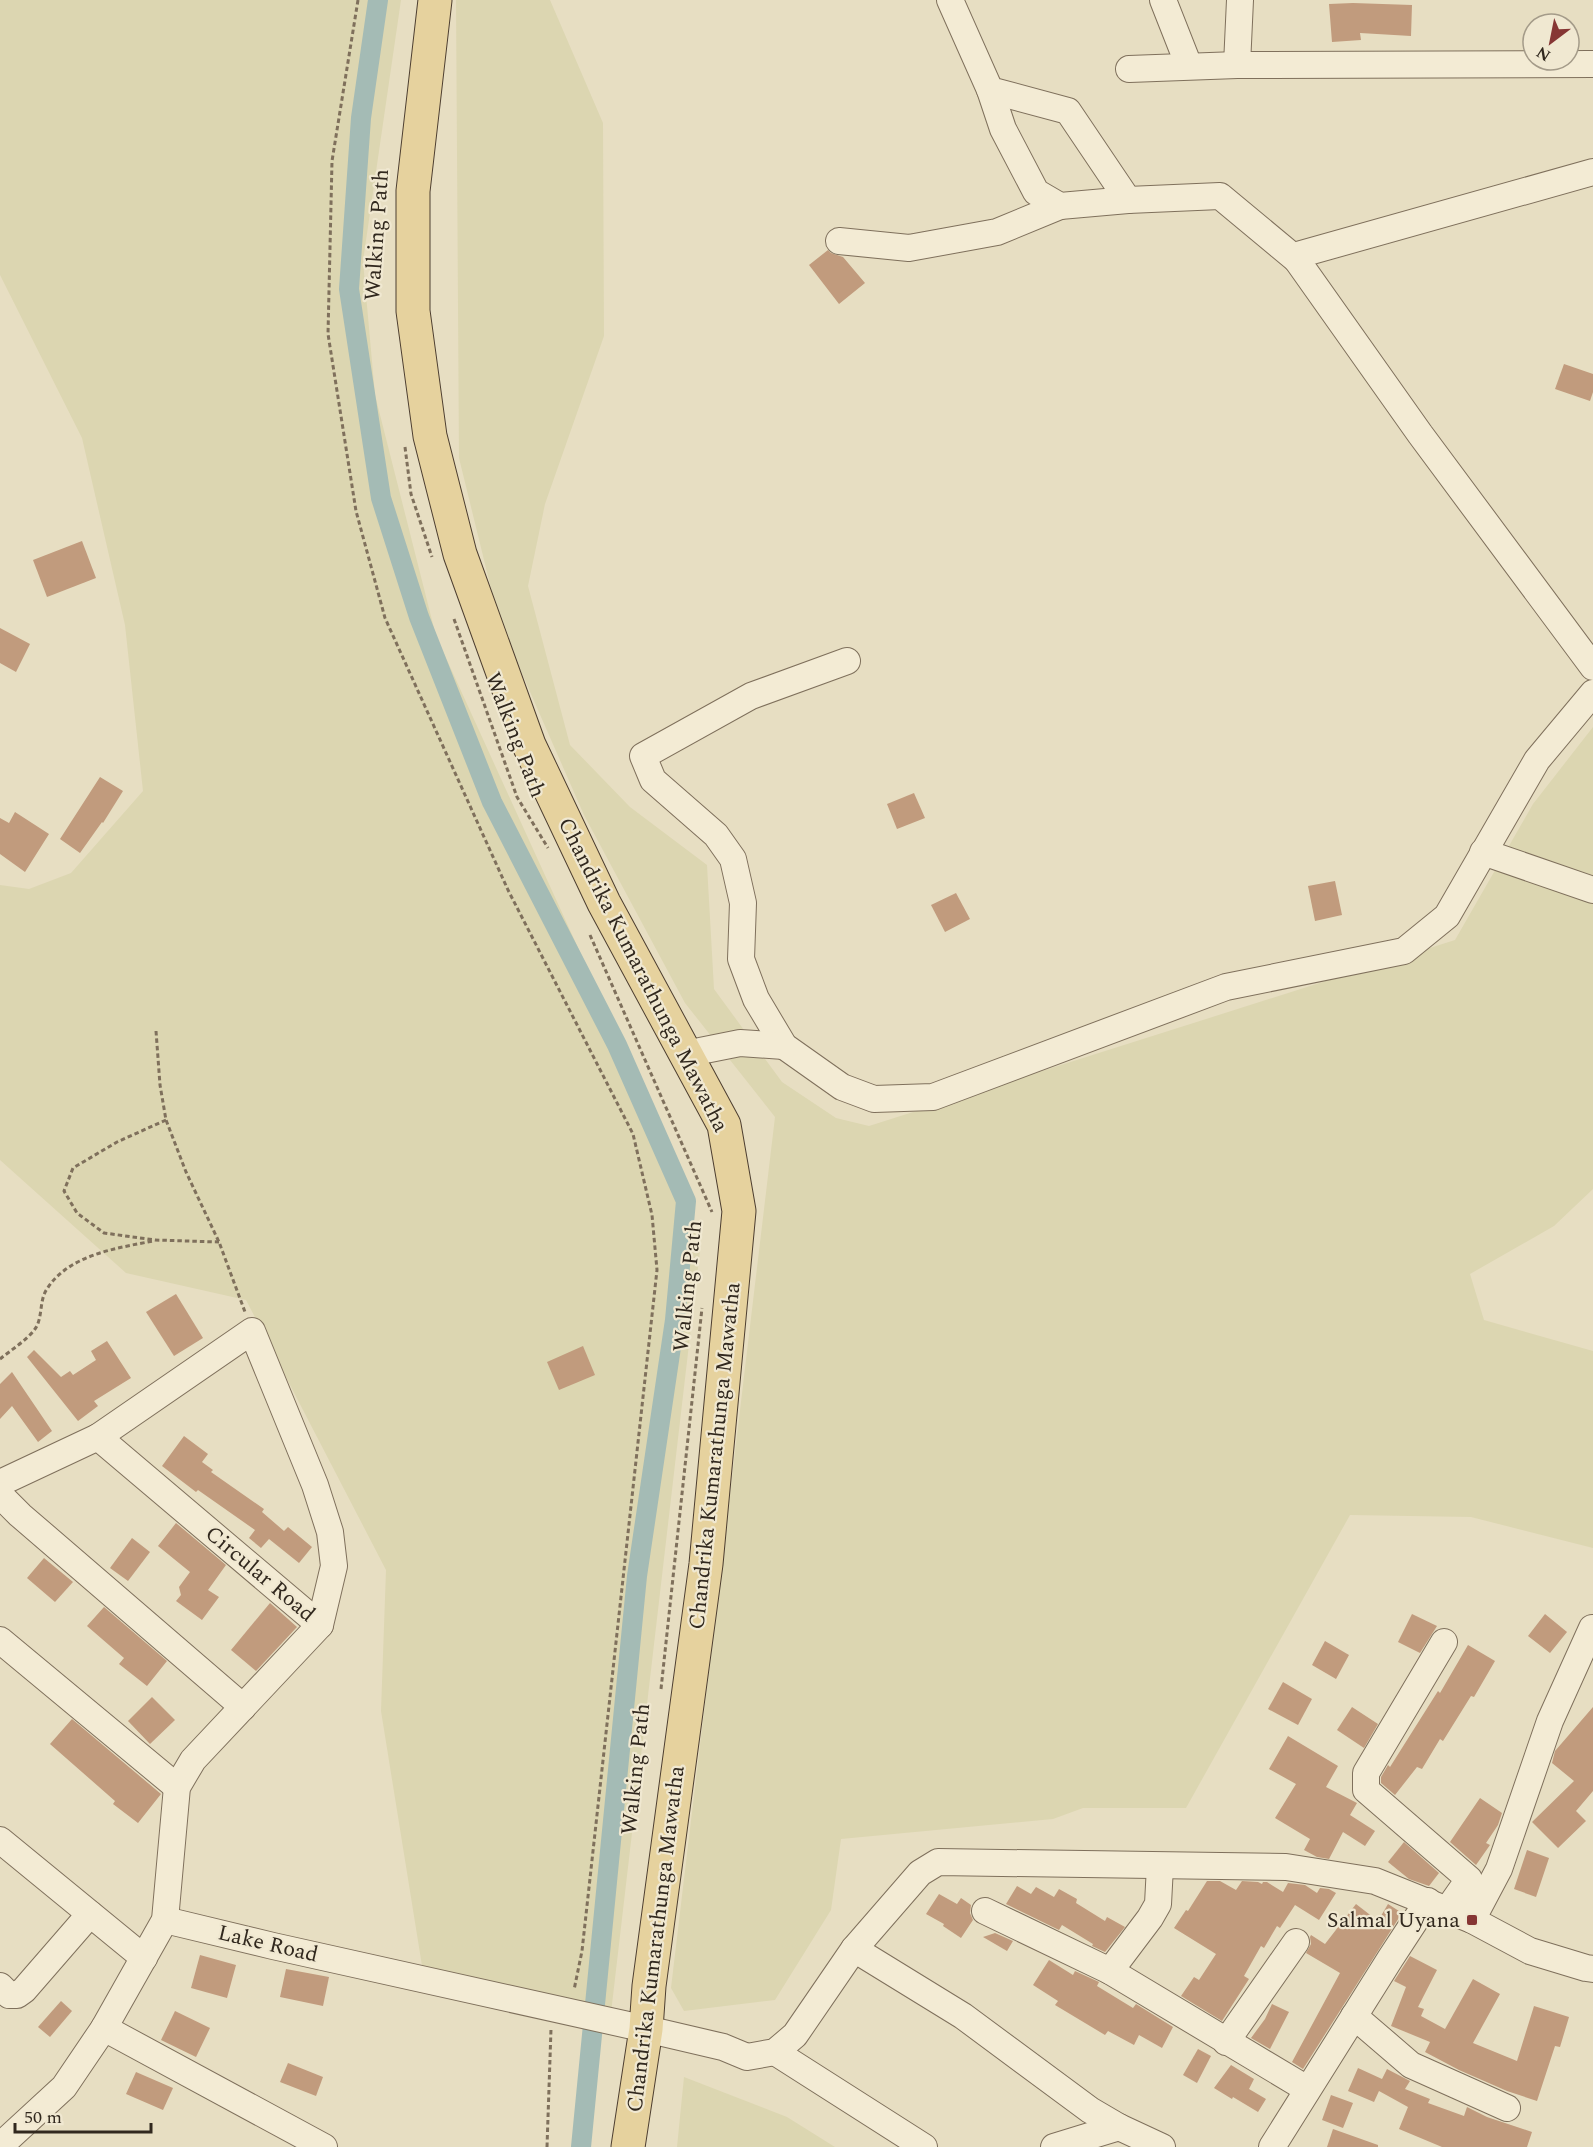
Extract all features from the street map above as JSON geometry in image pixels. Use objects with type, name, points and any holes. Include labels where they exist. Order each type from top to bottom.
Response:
[{"type":"main road","name":"Chandrika Kumarathunga Mawatha","points":[[435,0],[413,191],[413,310],[430,436],[460,554],[529,745],[604,903],[724,1125],[739,1211],[706,1564],[649,1986],[636,2027],[628,2147]]},
{"type":"street","points":[[950,0],[990,90],[1003,129],[1036,192],[1060,206]]},
{"type":"street","points":[[1162,0],[1189,66]]},
{"type":"street","points":[[1237,65],[1240,0]]},
{"type":"street","points":[[1129,69],[1237,65],[1593,64]]},
{"type":"street","points":[[990,90],[1068,111],[1128,200]]},
{"type":"street","points":[[1593,172],[1294,256],[1420,434],[1593,667]]},
{"type":"street","points":[[839,241],[909,248],[997,232],[1060,206],[1220,196],[1297,260]]},
{"type":"street","points":[[847,662],[751,696],[643,756],[653,780],[716,835],[733,859],[743,903],[741,959],[756,999],[784,1046],[842,1087],[874,1099],[933,1097],[1226,987],[1404,951],[1447,916],[1537,760],[1593,693]]},
{"type":"street","points":[[1483,852],[1593,890]]},
{"type":"street","points":[[686,1054],[740,1043],[784,1046]]},
{"type":"street","points":[[0,1483],[98,1437],[252,1331],[315,1485],[330,1532],[334,1566],[320,1625]]},
{"type":"street","name":"Circular Road","points":[[98,1437],[320,1625],[193,1760],[177,1787],[165,1920]]},
{"type":"street","points":[[0,1495],[20,1515],[243,1707]]},
{"type":"street","points":[[1472,1920],[1500,1869],[1550,1721],[1592,1628]]},
{"type":"street","points":[[0,1640],[177,1787]]},
{"type":"street","points":[[1272,2147],[1354,2016],[1438,1905],[1469,1879],[1366,1790],[1366,1773],[1444,1642]]},
{"type":"street","points":[[0,1840],[144,1958]]},
{"type":"street","points":[[924,2147],[775,2052],[795,2035],[854,1949],[920,1873],[938,1862],[1286,1867],[1376,1881],[1472,1920],[1530,1951],[1593,1969]]},
{"type":"street","points":[[1110,1971],[1158,1904],[1160,1866]]},
{"type":"street","points":[[985,1911],[1110,1971],[1307,2089]]},
{"type":"street","points":[[0,1986],[9,1995],[17,1995],[24,1990],[90,1914]]},
{"type":"street","points":[[0,2146],[64,2087],[104,2028],[165,1920]]},
{"type":"street","name":"Lake Road","points":[[165,1920],[723,2047],[747,2057],[775,2052]]},
{"type":"street","points":[[1226,2042],[1296,1942]]},
{"type":"street","points":[[854,1949],[963,2016],[1090,2110],[1119,2127],[1162,2147]]},
{"type":"street","points":[[1354,2016],[1411,2065],[1507,2108]]},
{"type":"street","points":[[104,2028],[324,2147]]},
{"type":"street","points":[[20,2147],[27,2120]]},
{"type":"street","points":[[1054,2147],[1119,2127]]},
{"type":"path","points":[[358,0],[332,161],[328,334],[356,511],[385,618],[508,890],[633,1134],[652,1215],[657,1270],[582,1951],[561,2011],[547,2147]]},
{"type":"path","points":[[404,436],[411,494],[434,561]]},
{"type":"path","name":"Walking Path","points":[[454,618],[517,797],[551,853]]},
{"type":"path","name":"Walking Path","points":[[586,925],[713,1213]]},
{"type":"path","points":[[156,1031],[160,1085],[166,1120],[186,1172],[219,1242],[252,1331]]},
{"type":"path","points":[[166,1120],[117,1142],[73,1168],[64,1191],[77,1213],[104,1233],[155,1240],[219,1242]]},
{"type":"path","points":[[0,1359],[36,1328],[45,1291],[58,1274],[85,1259],[122,1247],[155,1240]]},
{"type":"path","name":"Walking Path","points":[[661,1695],[702,1307]]},
{"type":"shaded area","points":[[0,0],[401,0],[363,261],[375,395],[436,636],[677,1165],[700,1250],[611,2013],[423,1972],[381,1711],[386,1570],[246,1300],[126,1273],[0,1160],[0,885],[29,889],[71,873],[143,791],[125,625],[82,438],[0,275]]},
{"type":"shaded area","points":[[456,0],[550,0],[603,123],[604,336],[545,504],[528,586],[570,745],[630,807],[707,865],[714,989],[782,1082],[836,1118],[869,1126],[1455,940],[1533,804],[1593,727],[1593,1189],[1554,1226],[1470,1274],[1484,1320],[1593,1351],[1593,1548],[1471,1517],[1350,1515],[1186,1808],[1083,1808],[1053,1819],[841,1839],[831,1910],[775,2000],[684,2011],[671,1988],[775,1117],[685,1003],[584,815],[499,621],[459,458]]},
{"type":"shaded area","points":[[684,2077],[787,2117],[835,2147],[677,2147]]},
{"type":"building","points":[[1329,4],[1412,5],[1411,36],[1360,33],[1361,40],[1332,42]]},
{"type":"building","points":[[828,250],[843,257],[865,283],[839,304],[809,265]]},
{"type":"building","points":[[1564,364],[1593,374],[1593,392],[1590,401],[1555,389]]},
{"type":"building","points":[[82,541],[96,578],[47,597],[33,560]]},
{"type":"building","points":[[0,628],[30,644],[16,672],[0,663]]},
{"type":"building","points":[[100,777],[123,791],[103,823],[80,853],[60,839]]},
{"type":"building","points":[[914,793],[925,818],[897,829],[887,804]]},
{"type":"building","points":[[15,812],[49,834],[25,872],[0,854],[0,818],[9,823]]},
{"type":"building","points":[[1335,881],[1342,915],[1315,921],[1308,886]]},
{"type":"building","points":[[956,893],[970,919],[945,932],[931,905]]},
{"type":"building","points":[[176,1294],[203,1338],[174,1356],[146,1312]]},
{"type":"building","points":[[107,1341],[131,1378],[94,1401],[98,1406],[78,1421],[27,1357],[34,1350],[61,1377],[70,1371],[73,1375],[96,1360],[91,1351]]},
{"type":"building","points":[[583,1346],[595,1375],[559,1390],[547,1362]]},
{"type":"building","points":[[12,1372],[52,1431],[38,1442],[12,1406],[0,1419],[0,1384]]},
{"type":"building","points":[[184,1436],[208,1454],[202,1462],[213,1470],[211,1472],[264,1509],[262,1512],[284,1531],[288,1527],[312,1547],[299,1563],[269,1539],[261,1548],[249,1538],[255,1530],[198,1490],[196,1492],[162,1466]]},
{"type":"building","points":[[176,1523],[226,1565],[208,1590],[219,1597],[202,1620],[176,1601],[181,1595],[179,1587],[190,1572],[158,1546]]},
{"type":"building","points":[[132,1538],[150,1552],[128,1581],[110,1568]]},
{"type":"building","points":[[44,1558],[73,1582],[55,1602],[27,1578]]},
{"type":"building","points":[[270,1603],[297,1627],[256,1671],[231,1650]]},
{"type":"building","points":[[104,1607],[167,1661],[147,1686],[119,1664],[124,1658],[87,1626]]},
{"type":"building","points":[[1412,1614],[1437,1626],[1420,1653],[1398,1642]]},
{"type":"building","points":[[1545,1614],[1567,1632],[1550,1653],[1528,1636]]},
{"type":"building","points":[[1325,1641],[1349,1655],[1336,1679],[1312,1665]]},
{"type":"building","points":[[1468,1645],[1495,1661],[1474,1697],[1471,1696],[1443,1741],[1440,1739],[1422,1769],[1417,1767],[1395,1795],[1381,1783],[1381,1777],[1388,1765],[1390,1767],[1438,1691],[1440,1693]]},
{"type":"building","points":[[1283,1682],[1312,1699],[1298,1725],[1268,1709]]},
{"type":"building","points":[[152,1697],[175,1720],[150,1744],[128,1721]]},
{"type":"building","points":[[1352,1707],[1378,1724],[1364,1748],[1337,1730]]},
{"type":"building","points":[[1593,1707],[1593,1791],[1576,1811],[1586,1821],[1558,1848],[1532,1822],[1574,1781],[1552,1763],[1555,1751]]},
{"type":"building","points":[[72,1719],[161,1794],[138,1823],[113,1804],[115,1801],[50,1744]]},
{"type":"building","points":[[1288,1736],[1338,1766],[1326,1787],[1357,1803],[1350,1815],[1375,1831],[1365,1846],[1343,1832],[1329,1859],[1317,1857],[1304,1850],[1310,1839],[1275,1818],[1296,1784],[1269,1769]]},
{"type":"building","points":[[1480,1798],[1502,1813],[1498,1825],[1486,1843],[1490,1845],[1476,1865],[1450,1842]]},
{"type":"building","points":[[1404,1842],[1439,1873],[1429,1886],[1409,1879],[1388,1862]]},
{"type":"building","points":[[1527,1850],[1549,1858],[1536,1897],[1514,1889]]},
{"type":"building","points":[[1207,1881],[1220,1881],[1236,1890],[1242,1881],[1262,1884],[1267,1882],[1283,1892],[1288,1883],[1305,1885],[1317,1893],[1320,1888],[1336,1893],[1319,1920],[1295,1905],[1280,1928],[1277,1926],[1264,1948],[1261,1946],[1244,1976],[1249,1979],[1222,2021],[1181,1996],[1194,1977],[1199,1980],[1216,1954],[1174,1928]]},
{"type":"building","points":[[1017,1886],[1031,1894],[1036,1887],[1054,1897],[1059,1889],[1077,1899],[1076,1903],[1105,1921],[1107,1917],[1125,1927],[1105,1952],[1092,1946],[1093,1944],[1062,1925],[1059,1930],[1006,1904]]},
{"type":"building","points":[[939,1894],[957,1904],[961,1898],[971,1905],[970,1913],[973,1920],[961,1938],[943,1926],[944,1924],[926,1914]]},
{"type":"building","points":[[1356,1904],[1378,1921],[1388,1904],[1402,1913],[1303,2069],[1292,2062],[1340,1973],[1306,1953],[1311,1944],[1310,1937],[1311,1935],[1325,1944]]},
{"type":"building","points":[[995,1933],[1013,1941],[1007,1951],[983,1937]]},
{"type":"building","points":[[200,1955],[236,1965],[227,1998],[191,1988]]},
{"type":"building","points":[[1410,1956],[1437,1970],[1418,2007],[1424,2009],[1421,2016],[1445,2029],[1473,1979],[1500,1994],[1473,2043],[1517,2061],[1534,2006],[1569,2017],[1560,2047],[1555,2046],[1537,2101],[1459,2070],[1425,2052],[1430,2042],[1391,2026],[1406,1987],[1394,1981]]},
{"type":"building","points":[[1049,1960],[1073,1975],[1075,1971],[1099,1982],[1097,1986],[1133,2008],[1136,2004],[1173,2027],[1162,2048],[1139,2035],[1134,2045],[1108,2031],[1105,2035],[1055,2005],[1058,2001],[1033,1985]]},
{"type":"building","points":[[286,1969],[329,1977],[323,2006],[280,1997]]},
{"type":"building","points":[[61,2001],[72,2011],[50,2037],[38,2027]]},
{"type":"building","points":[[1272,2004],[1289,2012],[1270,2049],[1251,2038],[1265,2019]]},
{"type":"building","points":[[175,2011],[210,2028],[196,2057],[161,2040]]},
{"type":"building","points":[[1198,2049],[1211,2056],[1197,2083],[1183,2075]]},
{"type":"building","points":[[288,2063],[323,2077],[316,2096],[280,2082]]},
{"type":"building","points":[[1231,2065],[1254,2079],[1249,2089],[1266,2099],[1258,2112],[1214,2088]]},
{"type":"building","points":[[1358,2068],[1382,2079],[1387,2069],[1410,2081],[1405,2089],[1430,2099],[1428,2103],[1464,2116],[1467,2107],[1487,2117],[1532,2132],[1527,2147],[1442,2147],[1399,2129],[1408,2107],[1379,2091],[1374,2102],[1348,2091]]},
{"type":"building","points":[[136,2072],[173,2088],[163,2110],[126,2094]]},
{"type":"building","points":[[1331,2095],[1353,2103],[1343,2128],[1322,2120]]},
{"type":"building","points":[[1333,2129],[1378,2145],[1378,2147],[1327,2147]]},
{"type":"waterway","points":[[378,0],[361,118],[349,289],[381,498],[419,617],[492,802],[617,1045],[686,1201],[675,1320],[637,1576],[581,2147]]},
{"type":"place","name":"Salmal Uyana","points":[[1472,1920]]}]
